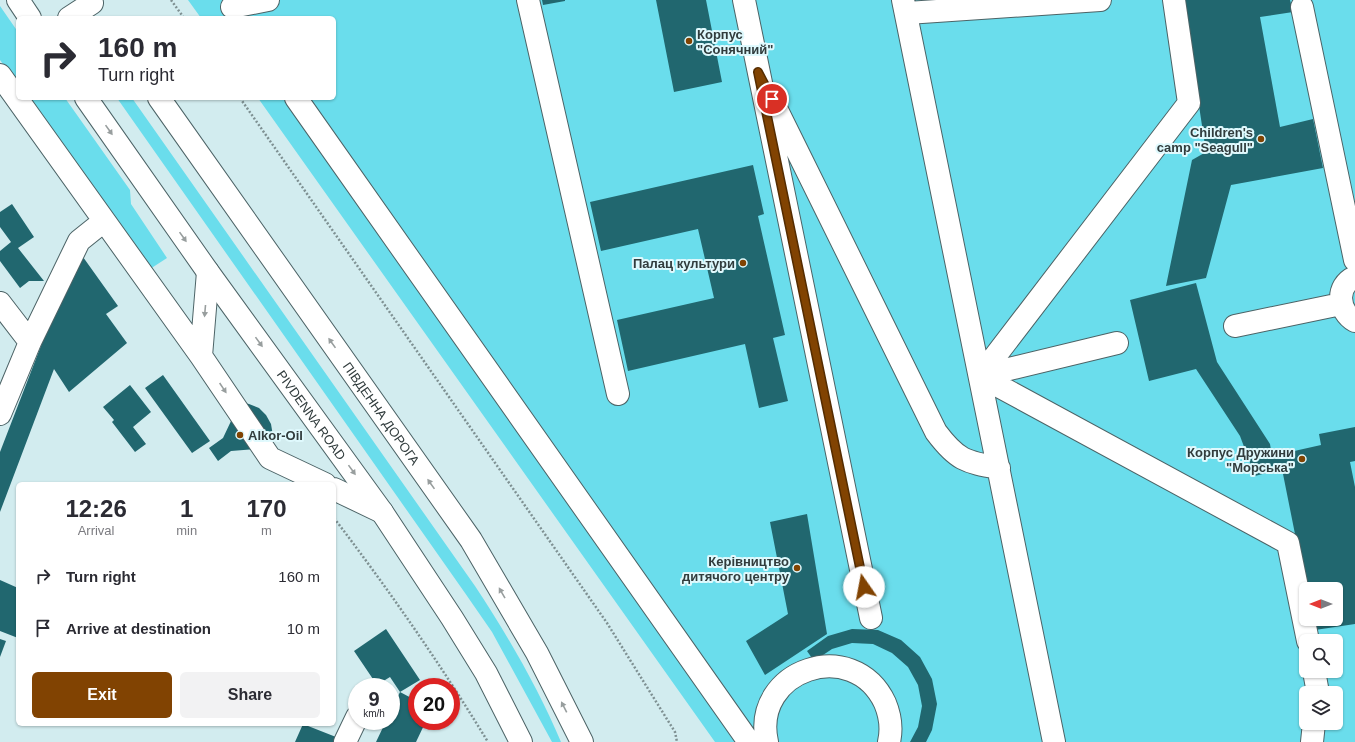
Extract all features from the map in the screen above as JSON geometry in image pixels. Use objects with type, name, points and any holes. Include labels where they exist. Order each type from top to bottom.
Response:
[{"type":"main road","points":[[18,0],[29,16]]},
{"type":"main road","points":[[233,8],[268,0]]},
{"type":"main road","points":[[528,0],[618,394]]},
{"type":"main road","points":[[744,0],[871,618]]},
{"type":"main road","points":[[1054,742],[980,376],[914,6],[1100,0]]},
{"type":"main road","points":[[980,376],[1189,103],[1174,0]]},
{"type":"main road","points":[[1302,6],[1346,172],[1355,260]]},
{"type":"main road","points":[[74,16],[95,7]]},
{"type":"main road","points":[[758,72],[936,432],[948,448],[963,460],[999,468]]},
{"type":"main road","points":[[0,75],[16,97]]},
{"type":"main road","points":[[18,100],[202,356],[270,458],[321,482]]},
{"type":"main road","name":"PIVDENNA ROAD","points":[[87,100],[208,272],[382,512],[452,618],[482,667],[520,742]]},
{"type":"main road","name":"ПІВДЕННА ДОРОГА","points":[[160,100],[471,540],[537,653],[582,742]]},
{"type":"main road","points":[[297,100],[748,742]]},
{"type":"main road","points":[[0,414],[30,342],[79,241],[104,221]]},
{"type":"main road","points":[[202,356],[208,272]]},
{"type":"main road","points":[[1355,277],[1346,284],[1341,297],[1341,304],[1344,311],[1348,317],[1355,322]]},
{"type":"main road","points":[[0,303],[30,342]]},
{"type":"main road","points":[[1235,326],[1341,304]]},
{"type":"main road","points":[[980,376],[1117,343]]},
{"type":"main road","points":[[980,376],[1288,543],[1307,634]]},
{"type":"main road","points":[[336,489],[382,512]]},
{"type":"main road","points":[[767,742],[765,732],[767,712],[776,693],[790,679],[808,669],[828,666],[848,669],[866,679],[880,694],[889,713],[891,734],[889,742]]},
{"type":"main road","points":[[344,742],[350,730]]},
{"type":"main road","points":[[1312,742],[1313,730]]},
{"type":"path","points":[[171,0],[183,16]]},
{"type":"path","points":[[241,100],[607,623],[675,732],[677,742]]},
{"type":"path","points":[[336,521],[368,562],[460,696],[488,742]]},
{"type":"shaded area","points":[[188,0],[1355,0],[1355,742],[715,742],[259,100],[336,100],[336,16],[200,16]]},
{"type":"shaded area","points":[[0,6],[16,29],[16,82],[0,60]]},
{"type":"shaded area","points":[[28,100],[66,100],[130,190],[131,204],[167,258],[150,269]]},
{"type":"shaded area","points":[[118,100],[133,100],[475,586],[522,662],[561,742],[552,742],[492,632]]},
{"type":"building","points":[[542,0],[565,0],[565,1],[543,5]]},
{"type":"building","name":"Корпус \"Сонячний\"","points":[[656,0],[706,0],[722,82],[674,92]]},
{"type":"building","name":"Children's camp \"Seagull\"","points":[[1183,0],[1290,0],[1293,12],[1260,17],[1280,127],[1313,119],[1323,168],[1231,185],[1206,278],[1166,286],[1192,160],[1206,152]]},
{"type":"building","points":[[753,165],[764,214],[758,216],[785,335],[773,338],[788,401],[759,408],[745,344],[628,371],[617,320],[714,298],[698,229],[601,251],[590,202]]},
{"type":"building","points":[[12,204],[34,237],[18,248],[44,281],[29,281],[20,288],[0,261],[0,251],[11,242],[0,227],[0,212]]},
{"type":"building","points":[[78,250],[118,306],[106,314],[127,343],[69,392],[54,369],[0,512],[0,452]]},
{"type":"building","name":"Корпус Дружини \"Морська\"","points":[[1196,283],[1217,362],[1270,444],[1272,456],[1321,445],[1319,434],[1355,427],[1355,461],[1350,462],[1355,487],[1355,624],[1343,626],[1343,582],[1305,582],[1282,469],[1255,476],[1240,436],[1196,369],[1149,381],[1130,300]]},
{"type":"building","points":[[163,375],[210,441],[192,453],[145,388]]},
{"type":"building","points":[[130,385],[151,412],[133,427],[146,444],[135,452],[112,422],[114,420],[103,407]]},
{"type":"building","points":[[240,402],[259,408],[266,415],[271,424],[273,436],[270,448],[231,451],[218,461],[209,448],[223,438]]},
{"type":"building","name":"Керівництво дитячого центру","points":[[807,514],[827,634],[765,675],[746,641],[788,614],[770,522]]},
{"type":"building","points":[[0,580],[16,587],[16,637],[0,631]]},
{"type":"building","name":"Корпус Дружини \"Морська\"","points":[[1314,626],[1342,626],[1315,630]]},
{"type":"building","points":[[386,629],[419,678],[408,678],[408,687],[400,692],[400,678],[372,678],[354,651]]},
{"type":"building","points":[[852,629],[878,630],[901,640],[920,657],[932,679],[937,704],[932,730],[926,742],[910,742],[918,727],[922,706],[918,685],[908,667],[892,653],[873,644],[852,643],[832,649],[814,661],[807,651],[828,636]]},
{"type":"building","points":[[0,639],[6,641],[0,657]]},
{"type":"building","points":[[400,692],[408,696],[408,730],[422,730],[416,742],[376,742],[382,730],[400,730]]},
{"type":"building","points":[[302,726],[308,726],[336,737],[334,742],[295,742]]},
{"type":"place","name":"Корпус \"Сонячний\"","points":[[689,41]]},
{"type":"place","name":"Children's camp \"Seagull\"","points":[[1261,139]]},
{"type":"place","name":"Палац культури","points":[[743,263]]},
{"type":"place","name":"Alkor-Oil","points":[[240,435]]},
{"type":"place","name":"Корпус Дружини \"Морська\"","points":[[1302,459]]},
{"type":"place","name":"Керівництво дитячого центру","points":[[797,568]]},
{"type":"route","points":[[772,99],[758,72],[864,587]]}]
